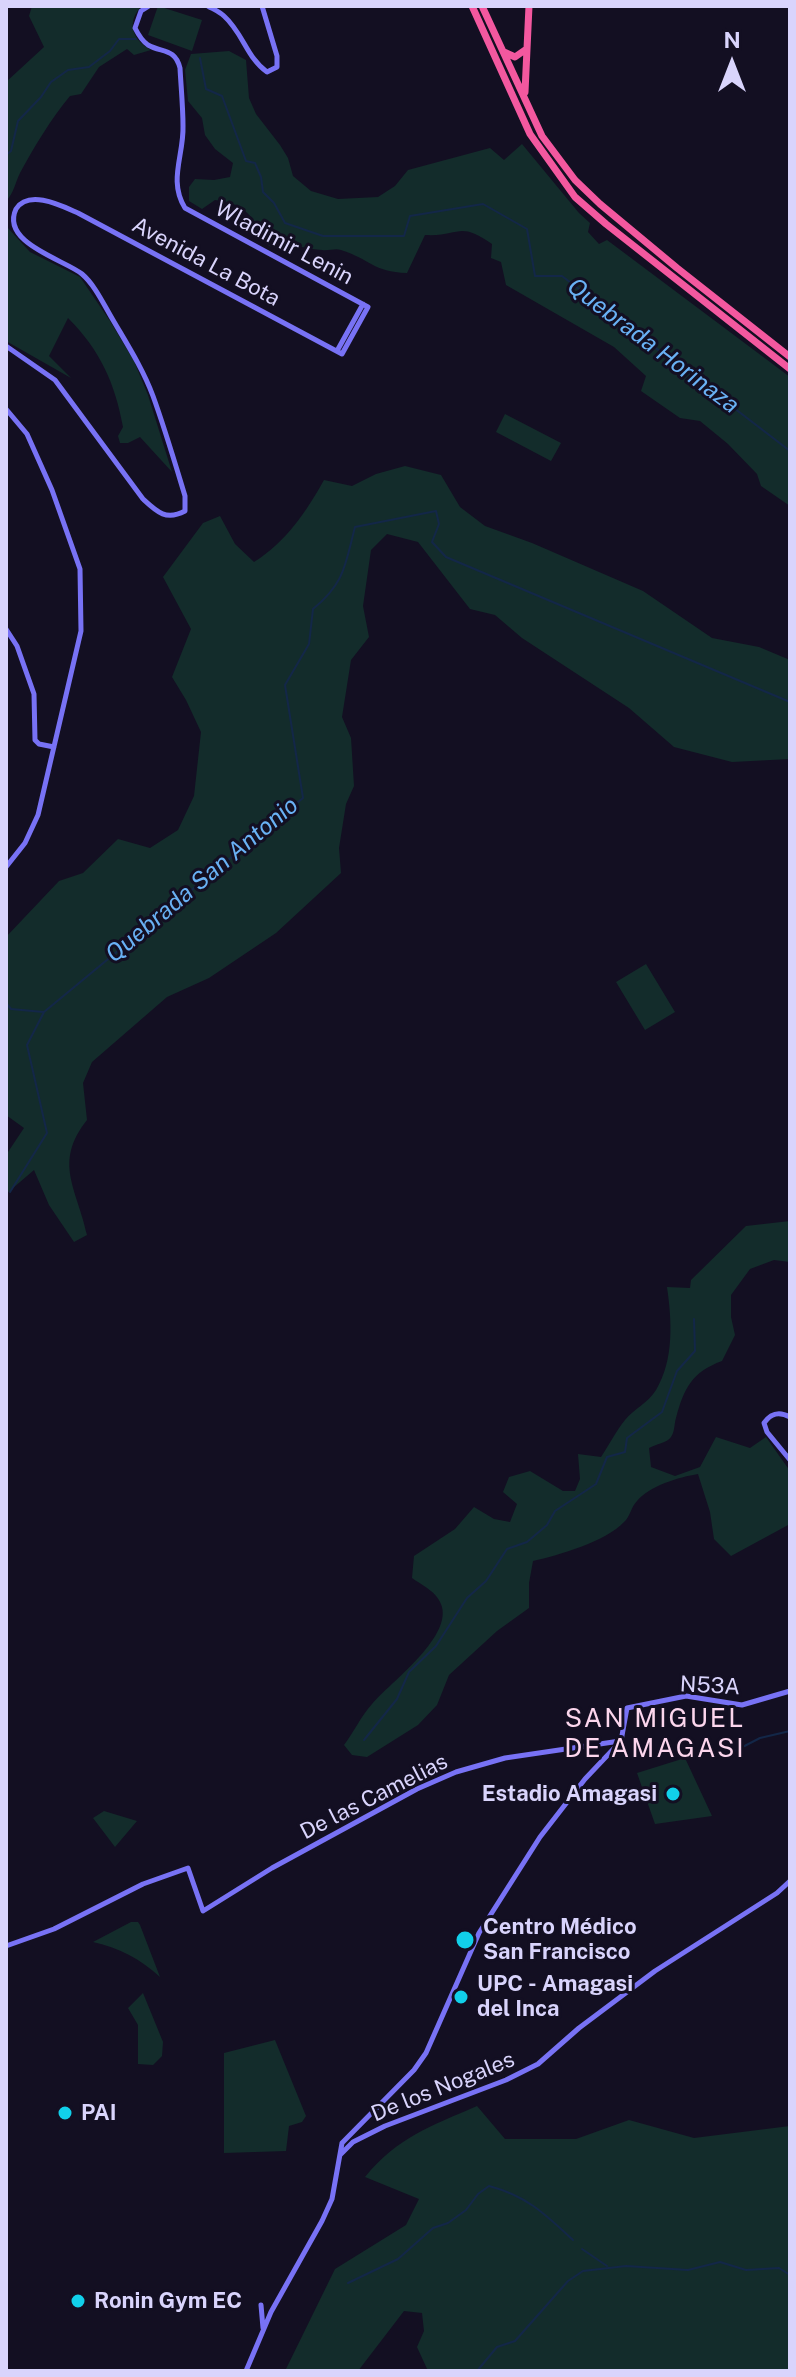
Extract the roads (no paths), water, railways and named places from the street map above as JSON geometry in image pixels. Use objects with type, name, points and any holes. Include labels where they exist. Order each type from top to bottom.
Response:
[{"type":"highway","points":[[472,6],[530,134],[575,197],[790,369]]},
{"type":"highway","points":[[482,6],[542,136],[558,158],[600,204],[790,357]]},
{"type":"highway","points":[[526,102],[525,50],[529,6]]},
{"type":"highway","points":[[503,52],[515,57],[525,50]]},
{"type":"street","name":"Wladimir Lenin","points":[[149,6],[141,11],[135,28],[146,44],[171,52],[180,68],[183,128],[182,154],[176,177],[179,198],[185,208],[365,305]]},
{"type":"street","points":[[208,6],[224,16],[254,63],[267,72],[273,71],[278,63],[262,6]]},
{"type":"street","name":"Avenida La Bota","points":[[6,346],[55,380],[143,499],[160,515],[174,517],[185,511],[185,496],[152,394],[134,356],[101,299],[82,274],[33,249],[19,238],[13,229],[12,217],[17,206],[29,200],[52,203],[85,216],[340,352],[365,305]]},
{"type":"street","points":[[6,409],[27,434],[52,490],[80,569],[81,631],[38,815],[25,843],[6,867]]},
{"type":"street","points":[[6,629],[17,646],[34,694],[35,740],[54,747]]},
{"type":"street","points":[[790,1417],[777,1413],[764,1423],[767,1432],[790,1460]]},
{"type":"street","name":"N53A","points":[[621,1741],[627,1708],[686,1696],[742,1705],[790,1691]]},
{"type":"street","points":[[246,2371],[271,2312],[332,2199],[344,2141],[414,2070],[426,2053],[479,1933],[494,1908],[540,1837],[585,1779],[621,1741]]},
{"type":"street","name":"De las Camelias","points":[[6,1946],[54,1929],[143,1884],[188,1868],[203,1911],[272,1868],[417,1789],[456,1772],[505,1758],[577,1745],[621,1741]]},
{"type":"street","name":"De los Nogales","points":[[339,2156],[353,2142],[385,2126],[506,2080],[538,2064],[632,1987],[777,1893],[790,1881]]},
{"type":"street","points":[[261,2305],[264,2329]]},
{"type":"waterway","name":"Quebrada Horinaza","points":[[6,155],[11,151],[18,121],[51,82],[68,70],[89,67],[110,51],[119,39],[136,39]]},
{"type":"waterway","name":"Quebrada Horinaza","points":[[200,58],[206,89],[222,96],[246,161],[255,163],[263,192],[274,203],[285,223],[323,236],[404,236],[410,216],[483,204],[527,229],[535,276],[562,276],[790,451]]},
{"type":"waterway","name":"Quebrada San Antonio","points":[[10,1192],[47,1133],[27,1045],[44,1012],[303,798],[285,685],[309,644],[313,609],[338,582],[355,527],[436,511],[439,524],[432,542],[446,557],[790,702]]},
{"type":"waterway","points":[[6,1003],[11,1009],[43,1012]]},
{"type":"waterway","points":[[364,1740],[397,1699],[409,1672],[436,1646],[467,1598],[486,1581],[507,1549],[527,1542],[547,1525],[555,1511],[596,1484],[607,1457],[625,1452],[627,1438],[662,1412],[677,1371],[695,1351],[694,1319]]},
{"type":"waterway","points":[[729,1754],[760,1738],[790,1731]]},
{"type":"waterway","points":[[348,2283],[398,2259],[433,2228],[448,2223],[466,2210],[478,2194],[489,2186],[525,2201],[573,2240]]},
{"type":"waterway","points":[[582,2249],[607,2266]]},
{"type":"waterway","points":[[477,2371],[497,2347],[515,2341],[568,2281],[583,2271],[626,2266],[688,2270],[720,2262],[746,2270],[779,2268],[790,2275]]},
{"type":"place","name":"Estadio Amagasi","points":[[673,1794]]},
{"type":"place","name":"Centro Médico San Francisco","points":[[465,1940]]},
{"type":"place","name":"UPC - Amagasi del Inca","points":[[461,1997]]},
{"type":"place","name":"PAI","points":[[65,2113]]},
{"type":"place","name":"Ronin Gym EC","points":[[78,2301]]},
{"type":"district","name":"SAN MIGUEL DE AMAGASI","points":[[655,1734]]}]
